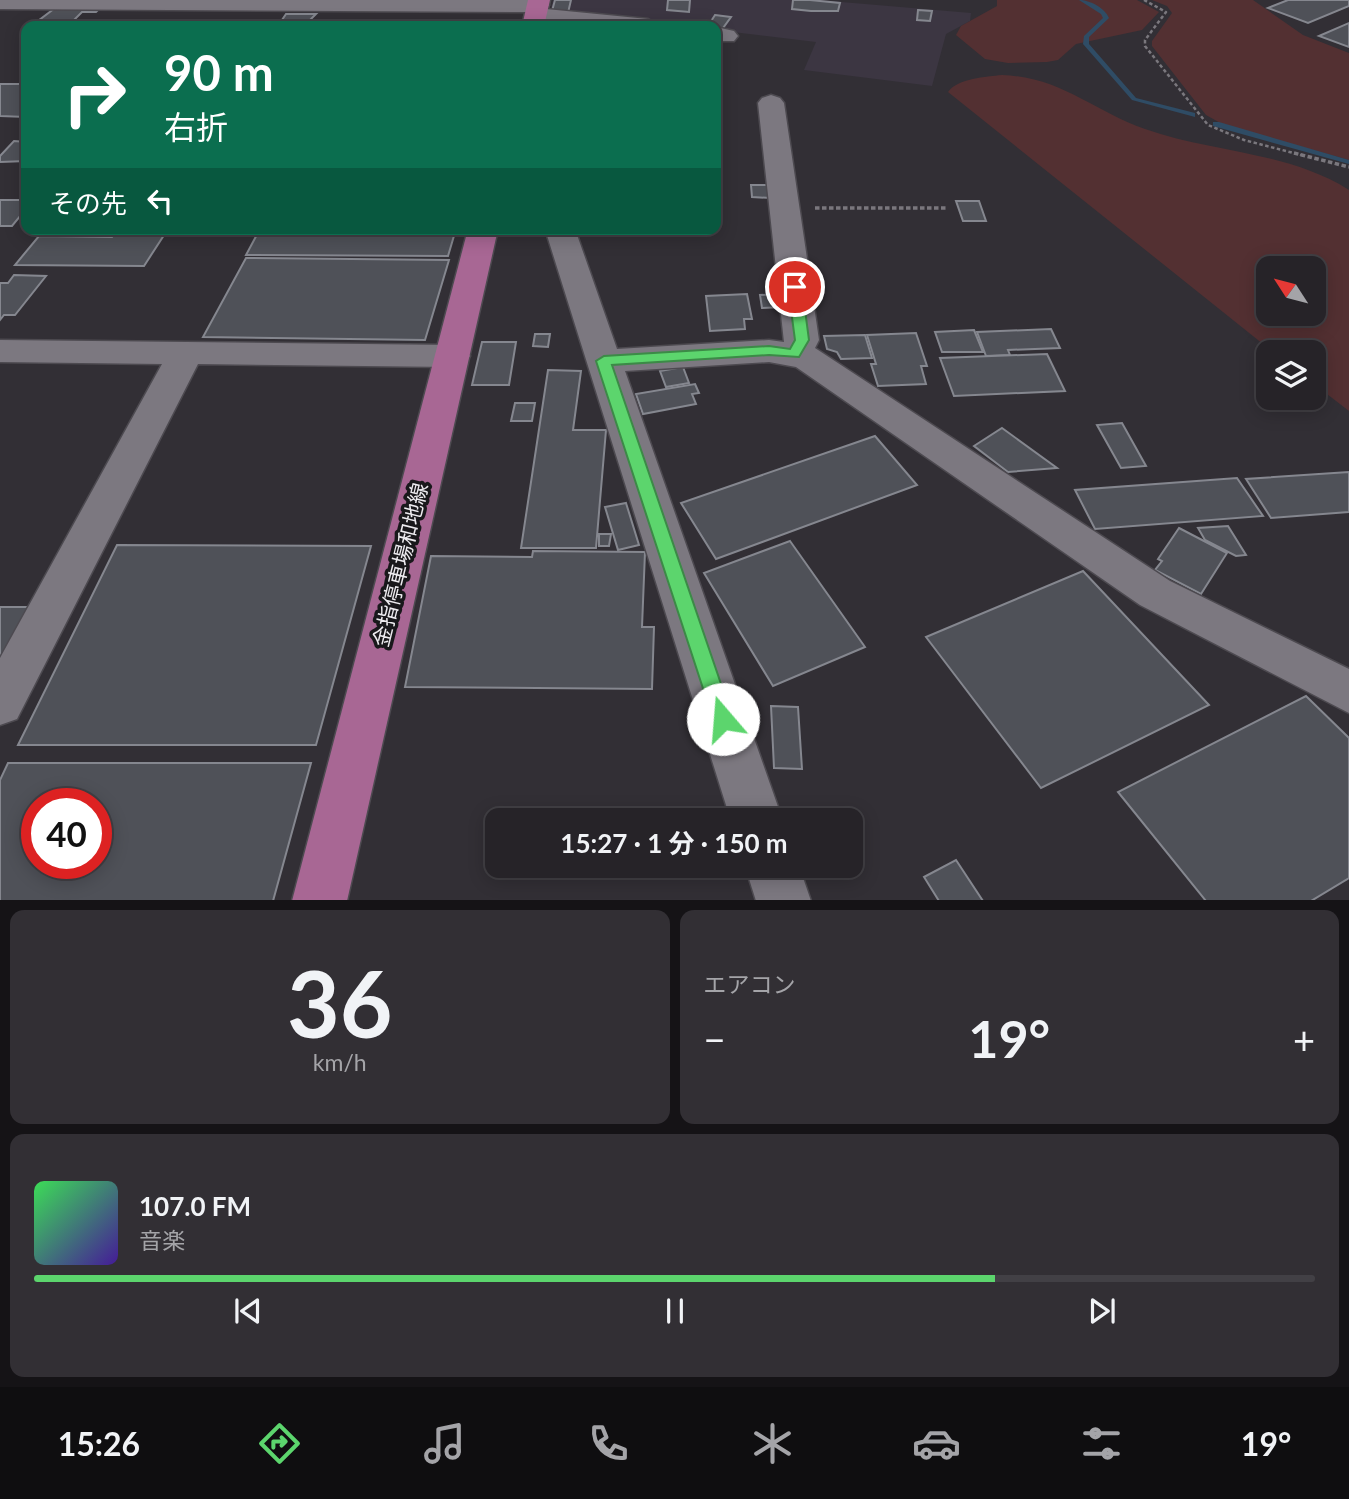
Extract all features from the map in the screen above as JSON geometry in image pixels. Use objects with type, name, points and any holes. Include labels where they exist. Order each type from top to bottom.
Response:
[{"type":"main road","name":"金指停車場和地線","points":[[319,900],[482,235]]},
{"type":"street","points":[[0,2],[467,2],[608,21]]},
{"type":"street","points":[[771,103],[802,340],[794,354]]},
{"type":"street","points":[[562,235],[753,808]]},
{"type":"street","points":[[0,351],[452,356]]},
{"type":"street","points":[[604,361],[769,351],[794,354],[821,364],[1155,593],[1210,624],[1349,692]]},
{"type":"street","points":[[0,704],[186,353]]},
{"type":"street","points":[[776,878],[784,900]]},
{"type":"path","points":[[1144,0],[1166,12],[1145,40],[1145,46],[1208,125],[1244,140],[1349,167]]},
{"type":"path","points":[[785,208],[947,208]]},
{"type":"shaded area","points":[[553,0],[818,0],[971,13],[970,21],[946,34],[932,86],[804,70],[816,42],[721,31],[721,21],[631,21],[550,12]]},
{"type":"shaded area","points":[[997,0],[1137,0],[1159,12],[1142,30],[1076,44],[1058,60],[1008,63],[985,59],[956,35],[961,26],[997,6]]},
{"type":"shaded area","points":[[1152,0],[1253,0],[1303,35],[1349,53],[1349,160],[1224,125],[1206,115],[1152,46],[1152,41],[1172,13],[1167,6]]},
{"type":"shaded area","points":[[1002,75],[1042,82],[1145,129],[1301,167],[1349,190],[1349,411],[1326,393],[1326,340],[1258,340],[948,92],[965,81]]},
{"type":"building","points":[[555,0],[571,0],[568,13],[552,11]]},
{"type":"building","points":[[668,0],[690,0],[689,12],[667,10]]},
{"type":"building","points":[[793,0],[840,3],[838,11],[811,11],[792,9]]},
{"type":"building","points":[[1288,0],[1349,0],[1349,6],[1308,23],[1268,8]]},
{"type":"building","points":[[59,5],[102,6],[96,12],[82,12],[73,21],[38,21]]},
{"type":"building","points":[[918,10],[932,11],[930,21],[917,20]]},
{"type":"building","points":[[286,14],[316,14],[309,21],[281,21]]},
{"type":"building","points":[[715,15],[731,17],[723,28],[721,21],[711,21]]},
{"type":"building","points":[[1349,23],[1349,47],[1319,36]]},
{"type":"building","points":[[0,84],[21,84],[21,117],[0,116]]},
{"type":"building","points":[[14,141],[21,142],[21,161],[0,162],[0,156]]},
{"type":"building","points":[[751,185],[770,185],[771,198],[752,197]]},
{"type":"building","points":[[0,200],[21,200],[21,215],[12,226],[0,226]]},
{"type":"building","points":[[956,201],[979,201],[986,221],[963,221]]},
{"type":"building","points":[[164,235],[144,266],[15,265],[39,236]]},
{"type":"building","points":[[257,235],[454,235],[448,256],[246,255]]},
{"type":"building","points":[[246,258],[449,260],[425,340],[203,337]]},
{"type":"building","points":[[14,275],[46,276],[15,315],[4,315],[0,320],[0,283],[8,283]]},
{"type":"building","points":[[747,294],[752,319],[744,319],[745,329],[710,331],[706,296]]},
{"type":"building","points":[[780,294],[783,307],[762,308],[760,295]]},
{"type":"building","points":[[1051,329],[1060,348],[1008,350],[1010,355],[986,356],[977,332]]},
{"type":"building","points":[[974,330],[983,352],[942,352],[935,332]]},
{"type":"building","points":[[916,333],[927,366],[921,366],[926,384],[878,386],[871,364],[876,364],[867,335]]},
{"type":"building","points":[[535,334],[550,334],[548,347],[533,346]]},
{"type":"building","points":[[865,335],[872,358],[841,359],[837,352],[827,349],[824,336]]},
{"type":"building","points":[[482,342],[516,342],[509,385],[472,385]]},
{"type":"building","points":[[1047,354],[1065,391],[954,396],[940,358]]},
{"type":"building","points":[[683,367],[689,383],[666,387],[660,371]]},
{"type":"building","points":[[548,370],[581,371],[573,430],[606,430],[596,548],[521,548]]},
{"type":"building","points":[[695,384],[699,393],[692,394],[696,404],[643,414],[636,394]]},
{"type":"building","points":[[515,403],[535,403],[532,421],[511,421]]},
{"type":"building","points":[[1122,423],[1146,466],[1121,468],[1097,425]]},
{"type":"building","points":[[1002,428],[1057,468],[1008,472],[974,446]]},
{"type":"building","points":[[875,436],[917,485],[716,559],[681,503]]},
{"type":"building","points":[[1349,472],[1349,512],[1271,518],[1246,479]]},
{"type":"building","points":[[1237,478],[1263,516],[1095,529],[1075,490]]},
{"type":"building","points":[[626,503],[639,545],[618,550],[605,507]]},
{"type":"building","points":[[1228,526],[1246,555],[1236,556],[1205,540],[1198,528]]},
{"type":"building","points":[[1179,528],[1227,553],[1201,594],[1155,570],[1162,561],[1158,559]]},
{"type":"building","points":[[599,534],[611,534],[609,546],[599,546]]},
{"type":"building","points":[[790,541],[865,647],[773,686],[704,573]]},
{"type":"building","points":[[117,545],[371,546],[316,745],[18,745]]},
{"type":"building","points":[[533,551],[645,552],[642,627],[654,627],[652,689],[405,687],[431,556],[532,557]]},
{"type":"building","points":[[1083,571],[1209,705],[1041,788],[926,637]]},
{"type":"building","points":[[0,607],[30,607],[0,662]]},
{"type":"building","points":[[1306,696],[1349,738],[1349,878],[1313,900],[1205,900],[1118,792]]},
{"type":"building","points":[[771,706],[798,707],[802,769],[774,768]]},
{"type":"building","points":[[8,763],[311,763],[273,900],[0,900],[0,780]]},
{"type":"building","points":[[956,860],[982,900],[938,900],[924,877]]},
{"type":"waterway","points":[[1082,0],[1104,13],[1106,18],[1086,37],[1086,44],[1134,99],[1192,115]]},
{"type":"waterway","points":[[1216,124],[1349,162]]},
{"type":"route","points":[[723,719],[604,361],[627,357],[769,351],[794,354],[802,340],[795,287]]}]
